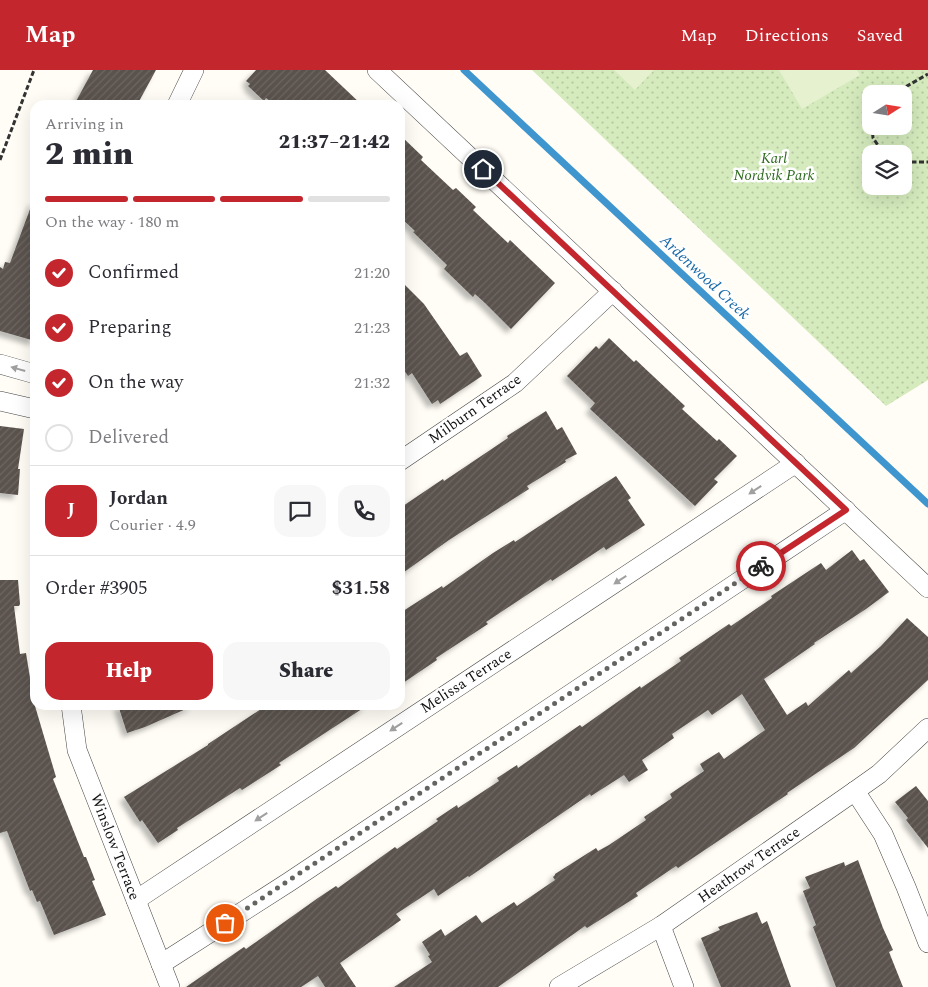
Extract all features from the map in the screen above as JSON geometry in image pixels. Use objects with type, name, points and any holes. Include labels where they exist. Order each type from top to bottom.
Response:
[{"type":"street","points":[[179,100],[194,70]]},
{"type":"street","points":[[377,70],[928,588]]},
{"type":"street","name":"Milburn Terrace","points":[[405,453],[515,383],[613,291]]},
{"type":"street","points":[[0,364],[30,373]]},
{"type":"street","points":[[0,402],[30,408]]},
{"type":"street","name":"Melissa Terrace","points":[[136,900],[796,463]]},
{"type":"street","points":[[161,964],[289,882],[846,510]]},
{"type":"street","name":"Winslow Terrace","points":[[72,710],[78,750],[170,987]]},
{"type":"street","name":"Heathrow Terrace","points":[[559,987],[661,926],[855,791],[879,774],[928,728]]},
{"type":"street","points":[[855,791],[883,834],[928,943]]},
{"type":"street","points":[[661,926],[684,987]]},
{"type":"path","points":[[0,160],[34,70]]},
{"type":"path","points":[[909,85],[928,74]]},
{"type":"path","points":[[912,162],[928,162]]},
{"type":"green space","name":"Karl Nordvik Park","points":[[532,70],[928,70],[928,380],[886,406]]},
{"type":"green space","points":[[614,70],[654,70],[635,90]]},
{"type":"green space","points":[[779,70],[857,70],[860,75],[802,109]]},
{"type":"building","points":[[93,70],[156,70],[140,100],[77,100]]},
{"type":"building","points":[[256,70],[325,70],[357,100],[269,100],[266,98],[263,100],[248,86],[250,84],[246,81]]},
{"type":"building","points":[[405,140],[423,157],[421,160],[453,190],[456,188],[476,207],[473,210],[508,243],[510,240],[555,283],[511,329],[475,294],[473,297],[444,269],[447,265],[413,232],[415,231],[405,222]]},
{"type":"building","points":[[30,209],[30,340],[0,331],[0,267],[3,269],[5,262],[10,263]]},
{"type":"building","points":[[405,285],[424,304],[460,356],[467,352],[482,376],[440,404],[438,400],[432,404],[412,373],[408,376],[405,372]]},
{"type":"building","points":[[609,338],[634,362],[636,360],[685,406],[682,409],[717,441],[719,439],[737,456],[714,479],[718,482],[695,506],[590,409],[595,403],[567,376],[596,346],[599,349]]},
{"type":"building","points":[[546,411],[557,430],[562,427],[577,454],[527,486],[529,489],[449,540],[405,571],[405,505],[508,438],[507,436]]},
{"type":"building","points":[[0,426],[24,429],[18,469],[20,469],[18,495],[0,493]]},
{"type":"building","points":[[616,476],[631,498],[628,500],[645,525],[606,550],[604,547],[552,581],[551,579],[486,622],[488,624],[436,658],[437,660],[405,682],[405,610],[442,586],[443,588],[514,540],[515,542]]},
{"type":"building","points":[[852,550],[860,561],[864,559],[889,592],[764,679],[787,715],[806,702],[808,706],[849,670],[851,673],[881,646],[907,618],[928,637],[928,680],[854,748],[678,868],[676,866],[636,893],[638,896],[587,928],[585,926],[498,987],[394,987],[432,962],[422,942],[441,929],[445,936],[476,915],[482,923],[514,902],[517,906],[555,880],[553,877],[555,874],[596,848],[598,851],[609,845],[646,820],[644,817],[672,798],[670,794],[704,771],[700,764],[719,752],[724,759],[765,730],[742,694],[712,715],[708,710],[672,734],[674,738],[642,760],[648,770],[629,782],[624,775],[591,796],[590,794],[469,877],[438,896],[434,889],[396,914],[401,920],[340,963],[356,987],[325,987],[318,976],[301,987],[186,987],[244,947],[246,949],[336,886],[338,888],[395,847],[397,849],[438,821],[436,819],[457,805],[458,808],[499,781],[497,778],[517,765],[518,768],[580,725],[582,727],[640,686],[641,688],[681,661],[679,658],[729,624],[731,626],[772,598],[771,596],[821,563],[826,570]]},
{"type":"building","points":[[0,580],[18,580],[20,604],[19,606],[14,606],[20,654],[26,653],[30,678],[30,710],[36,710],[56,777],[53,779],[95,880],[92,881],[106,915],[54,935],[40,901],[37,902],[32,890],[30,891],[7,831],[0,833]]},
{"type":"building","points":[[120,710],[184,710],[145,727],[127,733]]},
{"type":"building","points":[[259,710],[360,710],[279,763],[281,765],[242,790],[240,788],[177,828],[178,830],[158,843],[142,820],[140,822],[124,797]]},
{"type":"building","points":[[916,786],[928,801],[928,848],[906,820],[908,818],[895,802]]},
{"type":"building","points":[[858,860],[893,950],[889,952],[903,987],[836,987],[813,927],[816,925],[803,891],[810,888],[805,877],[844,862],[845,866]]},
{"type":"building","points":[[757,912],[762,924],[767,921],[791,987],[721,987],[701,938],[720,930],[718,927]]},
{"type":"waterway","name":"Ardenwood Creek","points":[[464,70],[928,504]]},
{"type":"way so far","points":[[225,923],[761,566]]},
{"type":"route","points":[[483,169],[846,510],[761,566]]}]
